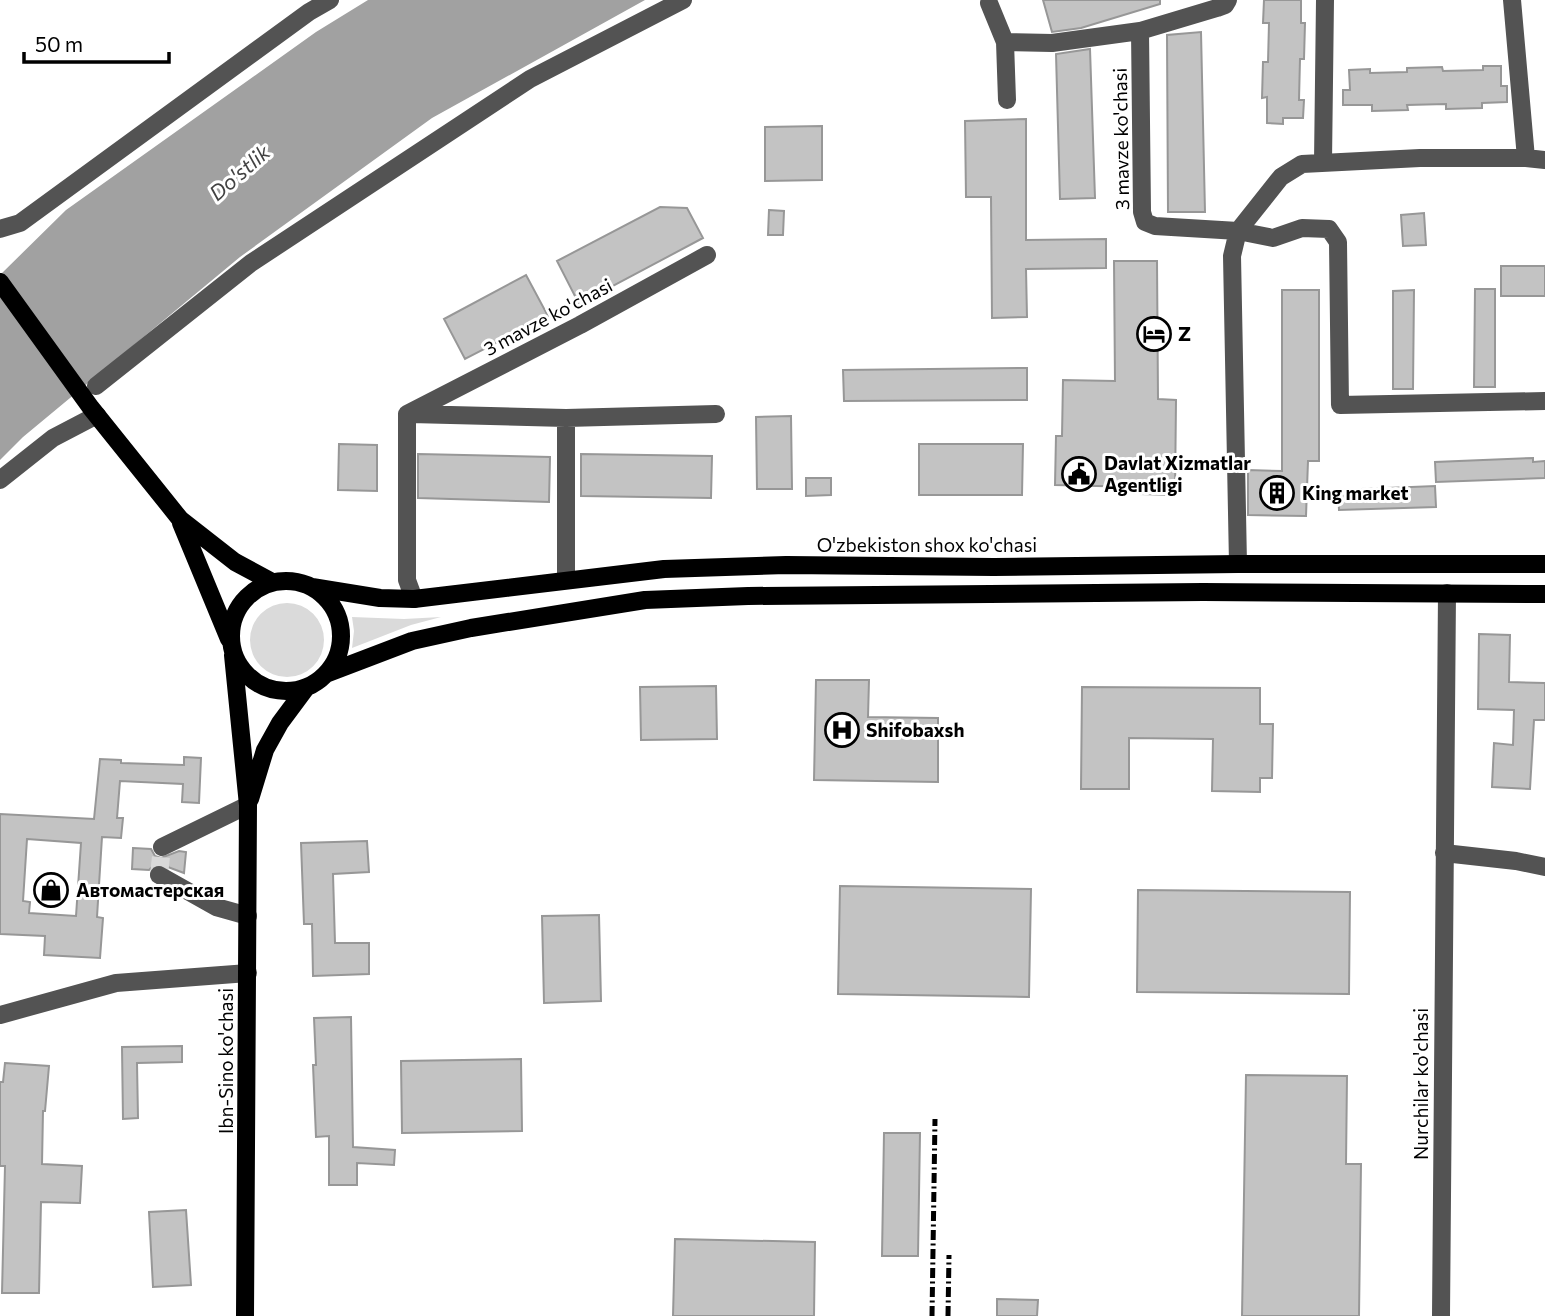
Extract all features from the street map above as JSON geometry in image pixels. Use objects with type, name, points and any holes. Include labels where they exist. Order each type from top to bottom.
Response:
[{"type":"main road","points":[[0,282],[94,412],[180,519],[235,562],[272,582]]},
{"type":"main road","points":[[180,519],[242,670],[255,682],[271,690],[288,692],[306,688]]},
{"type":"main road","name":"O'zbekiston shox ko'chasi","points":[[312,587],[380,598],[414,599],[664,569],[786,565],[994,567],[1545,564]]},
{"type":"main road","points":[[248,805],[232,650],[232,625],[239,606],[254,591],[272,582],[293,581],[312,587],[328,600],[338,617],[342,636],[338,656],[328,673]]},
{"type":"main road","points":[[248,805],[265,750],[280,723],[306,688],[328,673],[412,641],[471,628],[645,600],[761,596],[1545,594]]},
{"type":"main road","name":"Ibn-Sino ko'chasi","points":[[245,1316],[248,805]]},
{"type":"street","points":[[0,229],[20,223],[309,12],[330,0]]},
{"type":"street","points":[[96,386],[251,263],[518,87],[683,0]]},
{"type":"street","points":[[1005,42],[1052,44],[1140,31],[1222,7],[1228,0]]},
{"type":"street","points":[[1323,162],[1325,0]]},
{"type":"street","points":[[1512,0],[1526,158]]},
{"type":"street","points":[[989,3],[1005,42],[1007,100]]},
{"type":"street","name":"3 mavze ko'chasi","points":[[1140,31],[1142,217],[1155,226],[1238,232],[1273,238],[1302,228],[1329,229],[1338,242],[1340,405],[1545,401]]},
{"type":"street","points":[[1238,564],[1232,256],[1238,232],[1288,171],[1302,164],[1420,158],[1545,160]]},
{"type":"street","name":"3 mavze ko'chasi","points":[[407,414],[580,325],[707,255]]},
{"type":"street","points":[[0,480],[53,438],[94,412]]},
{"type":"street","points":[[414,599],[407,580],[407,414],[566,418],[716,414]]},
{"type":"street","points":[[566,418],[566,580]]},
{"type":"street","name":"Nurchilar ko'chasi","points":[[1441,1316],[1447,593]]},
{"type":"street","points":[[162,847],[248,805]]},
{"type":"street","points":[[1444,853],[1545,867]]},
{"type":"street","points":[[159,876],[216,908],[248,916]]},
{"type":"street","points":[[0,1015],[116,983],[248,973]]},
{"type":"shaded area","points":[[287,603],[301,606],[313,614],[321,626],[324,640],[321,654],[313,666],[301,674],[287,677],[273,674],[261,666],[253,654],[250,640],[253,626],[261,614],[273,606]]},
{"type":"shaded area","points":[[352,617],[441,617],[411,625],[352,648]]},
{"type":"water","name":"Do'stlik","points":[[368,0],[645,0],[432,118],[240,257],[23,437],[0,460],[0,275],[66,210],[316,32]]},
{"type":"building","points":[[1043,0],[1160,0],[1160,4],[1081,28],[1052,32]]},
{"type":"building","points":[[1264,0],[1301,0],[1301,23],[1305,23],[1304,59],[1300,59],[1299,100],[1304,100],[1303,118],[1283,118],[1283,124],[1267,123],[1267,97],[1262,98],[1263,62],[1268,62],[1269,23],[1263,23]]},
{"type":"building","points":[[1201,32],[1205,212],[1168,212],[1167,35]]},
{"type":"building","points":[[1090,49],[1095,198],[1060,199],[1056,54]]},
{"type":"building","points":[[1483,66],[1501,66],[1501,86],[1507,86],[1507,102],[1482,103],[1482,108],[1446,109],[1446,104],[1407,105],[1408,110],[1372,111],[1372,105],[1343,105],[1343,90],[1350,90],[1349,70],[1370,69],[1370,73],[1407,72],[1407,68],[1442,67],[1443,71],[1483,70]]},
{"type":"building","points":[[1026,119],[1026,240],[1106,239],[1106,268],[1026,269],[1027,317],[992,318],[991,197],[966,197],[965,121]]},
{"type":"building","points":[[822,126],[822,180],[765,181],[765,127]]},
{"type":"building","points":[[660,207],[687,208],[703,238],[579,304],[557,261]]},
{"type":"building","points":[[769,210],[784,211],[783,235],[768,235]]},
{"type":"building","points":[[1424,213],[1426,245],[1403,246],[1401,215]]},
{"type":"building","points":[[1114,261],[1157,261],[1158,399],[1176,400],[1175,495],[1140,494],[1138,487],[1055,485],[1056,436],[1062,436],[1063,380],[1115,381]]},
{"type":"building","points":[[1501,266],[1545,266],[1545,296],[1501,296]]},
{"type":"building","points":[[526,275],[548,316],[465,359],[444,319]]},
{"type":"building","points":[[1475,289],[1495,289],[1495,387],[1474,387]]},
{"type":"building","points":[[1282,290],[1319,290],[1319,461],[1308,461],[1306,516],[1248,515],[1248,470],[1282,471]]},
{"type":"building","points":[[1414,290],[1413,389],[1393,389],[1393,291]]},
{"type":"building","points":[[1027,368],[1027,400],[844,401],[843,370]]},
{"type":"building","points":[[791,416],[792,489],[757,489],[756,417]]},
{"type":"building","points":[[339,444],[377,445],[377,491],[338,490]]},
{"type":"building","points":[[919,444],[1023,444],[1022,495],[919,495]]},
{"type":"building","points":[[418,454],[550,457],[549,502],[418,498]]},
{"type":"building","points":[[581,454],[712,456],[711,498],[581,496]]},
{"type":"building","points":[[1533,458],[1533,462],[1545,461],[1545,478],[1436,482],[1435,462]]},
{"type":"building","points":[[806,478],[831,478],[831,495],[806,496]]},
{"type":"building","points":[[1435,486],[1436,507],[1339,510],[1338,490]]},
{"type":"building","points":[[1479,634],[1510,635],[1509,682],[1545,683],[1545,720],[1534,720],[1530,789],[1492,787],[1494,743],[1513,745],[1514,710],[1478,709]]},
{"type":"building","points":[[816,680],[869,680],[868,717],[938,718],[938,782],[814,780]]},
{"type":"building","points":[[716,686],[717,739],[641,740],[640,687]]},
{"type":"building","points":[[1082,687],[1260,688],[1260,724],[1273,724],[1272,778],[1260,778],[1260,792],[1212,791],[1213,739],[1129,738],[1129,789],[1081,789]]},
{"type":"building","points":[[184,757],[201,758],[199,803],[182,802],[183,784],[120,781],[117,818],[123,818],[121,838],[102,837],[97,917],[103,918],[100,958],[44,955],[45,936],[0,934],[0,814],[94,819],[100,759],[121,760],[121,763],[184,765]],"holes":[[[27,839],[81,843],[76,916],[29,913],[30,902],[23,901]]]},
{"type":"building","points":[[367,841],[369,872],[333,874],[335,943],[369,943],[369,974],[313,976],[312,924],[304,924],[301,843]]},
{"type":"building","points":[[133,848],[151,849],[155,856],[161,858],[179,851],[186,852],[184,873],[160,864],[149,870],[132,869]]},
{"type":"building","points":[[840,886],[1031,889],[1029,997],[838,994]]},
{"type":"building","points":[[1138,890],[1350,892],[1349,994],[1137,992]]},
{"type":"building","points":[[599,915],[601,1001],[544,1003],[542,916]]},
{"type":"building","points":[[351,1017],[353,1147],[395,1150],[394,1165],[357,1163],[357,1185],[329,1185],[329,1136],[316,1137],[314,1018]]},
{"type":"building","points":[[182,1046],[182,1062],[137,1063],[138,1118],[123,1119],[122,1047]]},
{"type":"building","points":[[521,1059],[522,1131],[402,1133],[401,1061]]},
{"type":"building","points":[[5,1063],[49,1066],[43,1111],[42,1164],[82,1166],[80,1203],[41,1202],[39,1293],[2,1293],[5,1166],[0,1166],[0,1082],[3,1082]]},
{"type":"building","points":[[1246,1075],[1347,1076],[1346,1164],[1361,1164],[1359,1316],[1242,1316]]},
{"type":"building","points":[[884,1133],[920,1133],[918,1256],[882,1256]]},
{"type":"building","points":[[186,1210],[191,1285],[153,1287],[149,1212]]},
{"type":"building","points":[[675,1239],[815,1242],[814,1316],[673,1316]]},
{"type":"building","points":[[997,1299],[1038,1300],[1037,1316],[997,1316]]},
{"type":"tunnel","points":[[159,875],[162,847]]},
{"type":"railway","points":[[932,1316],[935,1119]]},
{"type":"railway","points":[[948,1316],[949,1255]]},
{"type":"place","name":"Z","points":[[1154,334]]},
{"type":"place","name":"Davlat Xizmatlar Agentligi","points":[[1079,474]]},
{"type":"place","name":"King market","points":[[1277,493]]},
{"type":"place","name":"Shifobaxsh","points":[[842,730]]},
{"type":"place","name":"Автомастерская","points":[[51,890]]}]
